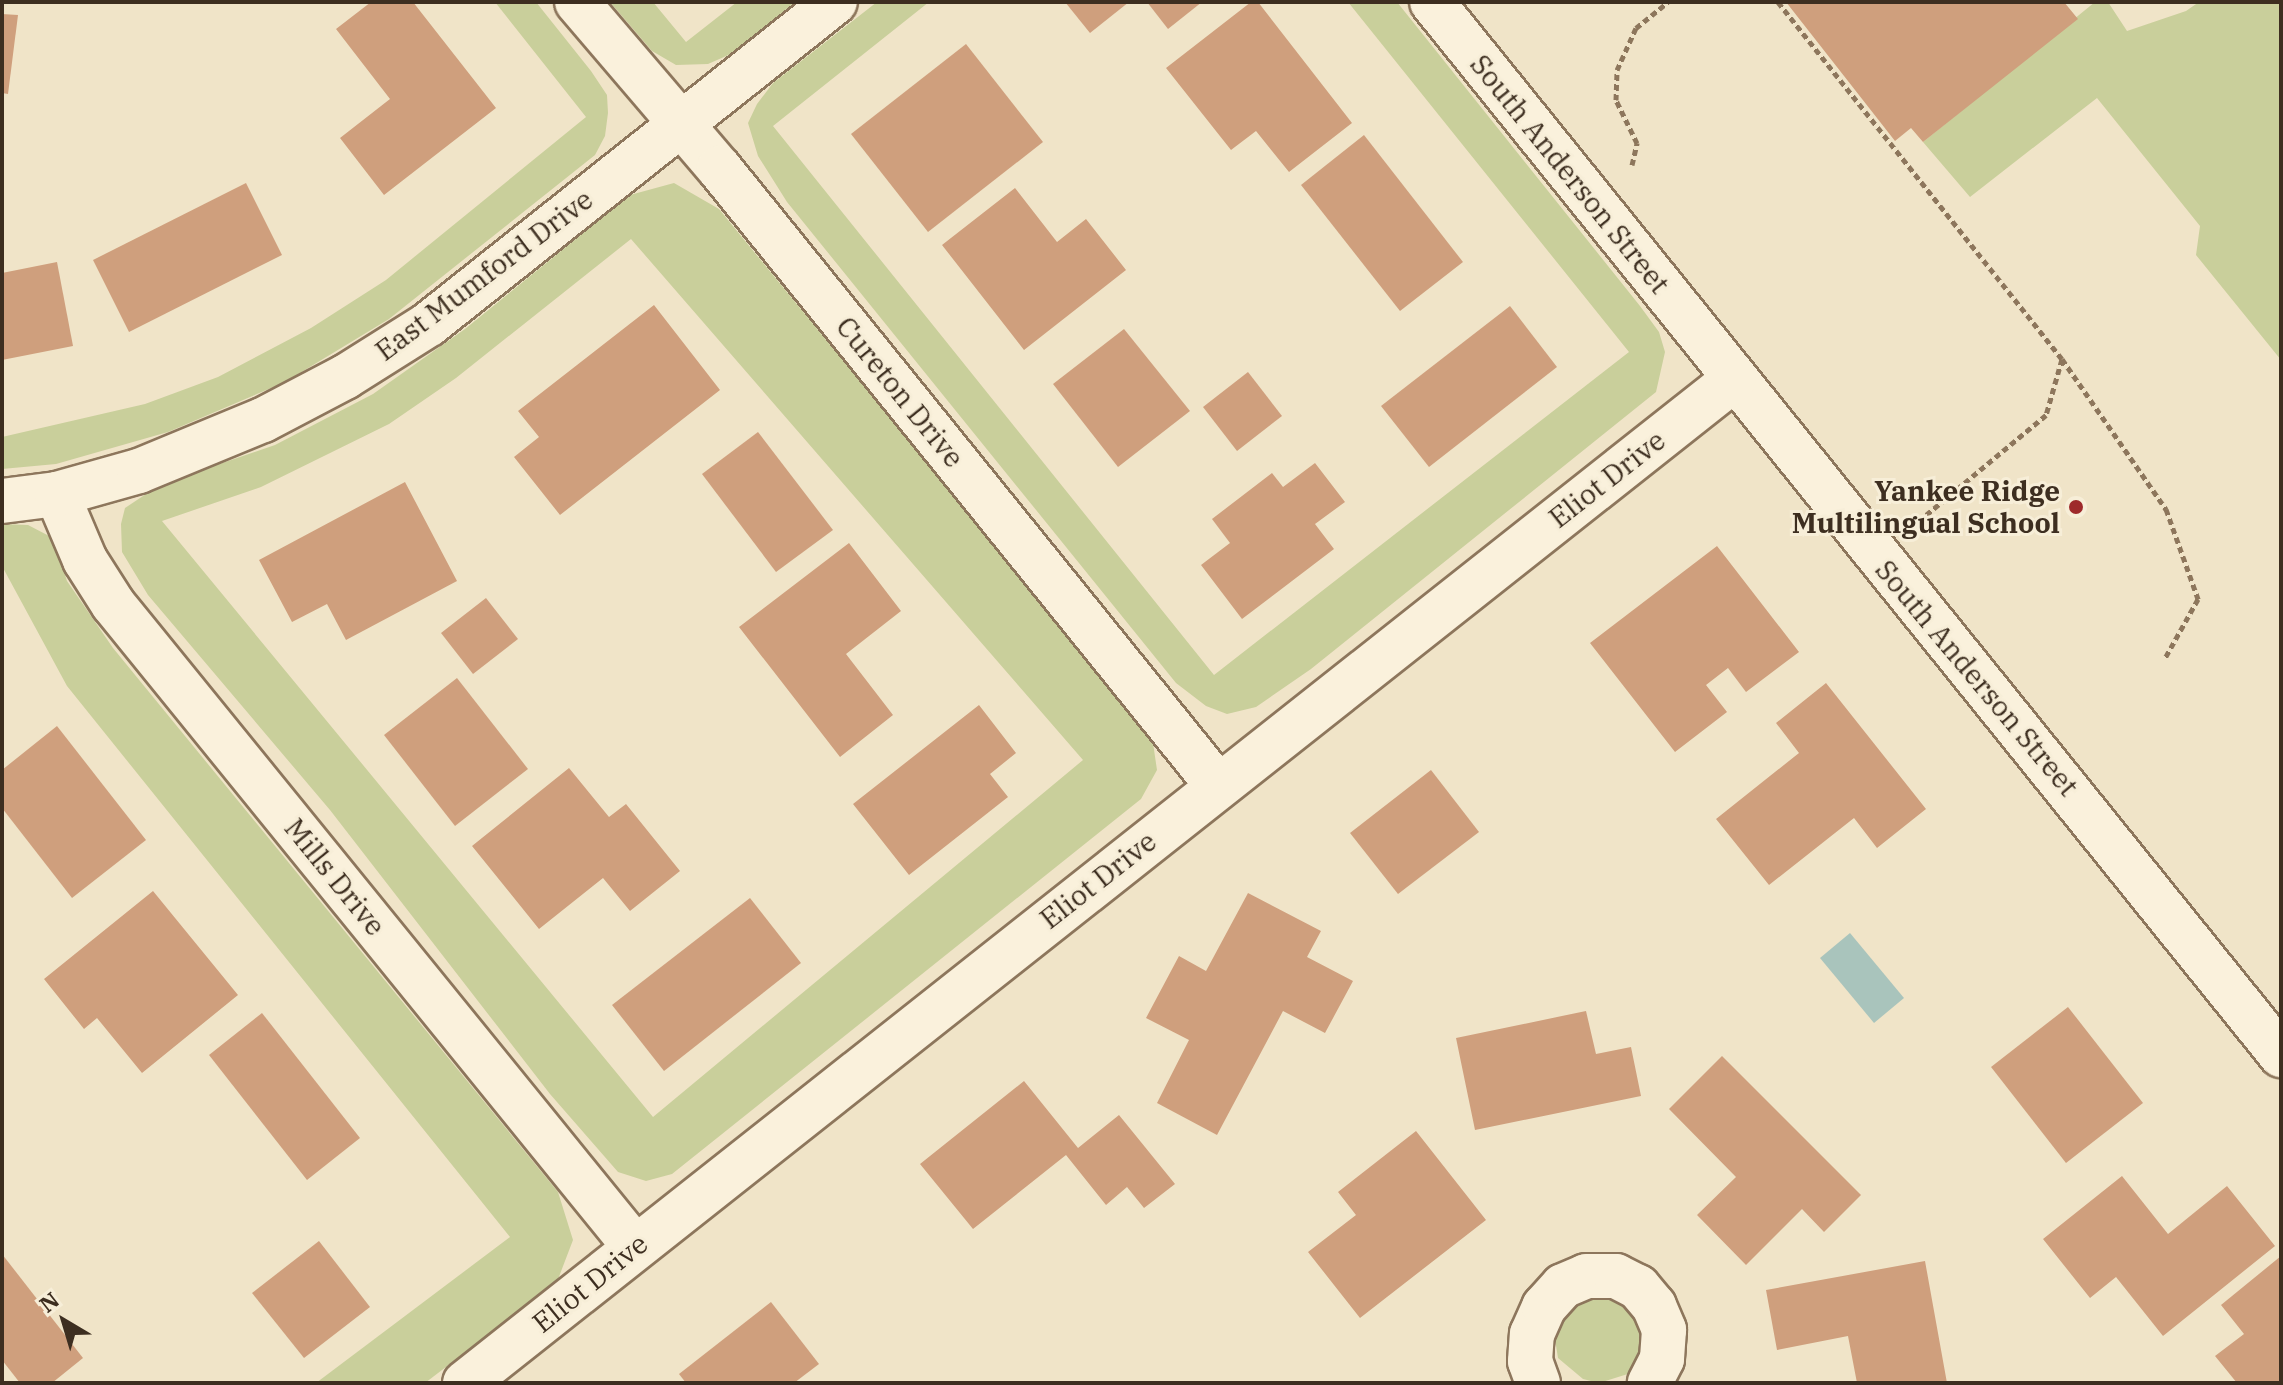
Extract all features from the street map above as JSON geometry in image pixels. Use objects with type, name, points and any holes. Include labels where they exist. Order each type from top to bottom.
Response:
[{"type":"street","name":"Cureton Drive","points":[[577,2],[1218,786]]},
{"type":"street","name":"East Mumford Drive","points":[[2,501],[57,494],[139,471],[263,420],[345,377],[429,324],[835,2]]},
{"type":"street","name":"South Anderson Street","points":[[1432,2],[1733,380],[2038,749],[2281,1055]]},
{"type":"street","name":"Eliot Drive","points":[[465,1383],[1733,380]]},
{"type":"street","name":"Mills Drive","points":[[57,494],[85,560],[113,604],[635,1247]]},
{"type":"street","points":[[1538,1383],[1530,1361],[1532,1334],[1544,1307],[1563,1286],[1586,1276],[1616,1276],[1638,1287],[1654,1306],[1664,1330],[1662,1359],[1650,1383]]},
{"type":"path","points":[[1632,165],[1637,143],[1616,100],[1617,70],[1636,28],[1668,2]]},
{"type":"path","points":[[1778,2],[2062,359],[2166,509],[2198,599],[2165,658]]},
{"type":"path","points":[[1920,520],[2034,429],[2054,399],[2062,359]]},
{"type":"green space","points":[[495,2],[536,2],[607,95],[605,136],[595,155],[389,319],[285,382],[168,432],[56,464],[2,469],[2,437],[145,404],[218,377],[311,328],[386,280],[586,117]]},
{"type":"green space","points":[[610,2],[653,2],[686,42],[737,2],[795,2],[733,53],[708,64],[676,65],[652,51]]},
{"type":"green space","points":[[877,2],[929,2],[773,126],[1214,675],[1629,352],[1348,2],[1397,2],[1640,306],[1659,332],[1665,352],[1656,392],[1311,669],[1256,707],[1227,714],[1206,706],[1176,683],[787,202],[758,156],[748,123],[757,104],[773,83]]},
{"type":"green space","points":[[2095,2],[2108,2],[2127,31],[2186,11],[2199,2],[2281,2],[2281,360],[2196,255],[2200,226],[2097,98],[1970,197],[1923,142]]},
{"type":"green space","points":[[674,183],[719,209],[1118,697],[1153,743],[1157,770],[1141,799],[672,1174],[646,1181],[618,1172],[550,1094],[330,810],[148,595],[122,552],[121,524],[125,508],[161,484],[275,445],[373,394],[465,329],[630,195]],"holes":[[[631,239],[1083,760],[653,1117],[162,521],[261,487],[389,424],[456,378]]]},
{"type":"green space","points":[[2,524],[28,525],[53,538],[67,581],[113,648],[558,1192],[573,1240],[557,1282],[425,1383],[316,1383],[510,1237],[67,686],[2,566]]},
{"type":"green space","points":[[1625,1291],[1648,1346],[1631,1373],[1599,1383],[1583,1379],[1558,1358],[1553,1327],[1567,1299]]},
{"type":"water","points":[[1850,933],[1904,998],[1874,1023],[1820,958]]},
{"type":"building","points":[[371,2],[413,2],[496,108],[384,195],[340,138],[390,99],[336,29]]},
{"type":"building","points":[[1065,2],[1129,2],[1090,33]]},
{"type":"building","points":[[1147,2],[1202,2],[1168,29]]},
{"type":"building","points":[[1251,2],[1258,2],[1352,123],[1289,172],[1256,131],[1231,150],[1166,68]]},
{"type":"building","points":[[1786,2],[2064,2],[2078,19],[1923,142],[1911,128],[1895,141]]},
{"type":"building","points":[[2,14],[18,15],[8,94],[2,93]]},
{"type":"building","points":[[966,44],[1043,142],[928,232],[851,134]]},
{"type":"building","points":[[1364,135],[1463,262],[1400,311],[1301,185]]},
{"type":"building","points":[[246,183],[282,255],[129,332],[93,260]]},
{"type":"building","points":[[1015,188],[1057,242],[1086,219],[1126,270],[1024,350],[942,245]]},
{"type":"building","points":[[57,262],[73,346],[2,360],[2,273]]},
{"type":"building","points":[[654,305],[720,390],[560,515],[514,457],[539,437],[518,411]]},
{"type":"building","points":[[1510,306],[1557,367],[1429,467],[1381,406]]},
{"type":"building","points":[[1124,329],[1190,411],[1118,467],[1053,384]]},
{"type":"building","points":[[1248,372],[1282,416],[1237,451],[1203,407]]},
{"type":"building","points":[[758,432],[833,530],[776,572],[702,474]]},
{"type":"building","points":[[1315,463],[1345,502],[1315,524],[1334,549],[1242,619],[1201,565],[1230,543],[1212,519],[1272,473],[1283,487]]},
{"type":"building","points":[[405,482],[457,581],[346,640],[327,604],[292,622],[259,560]]},
{"type":"building","points":[[849,543],[901,611],[846,654],[893,715],[840,757],[739,627]]},
{"type":"building","points":[[1717,546],[1799,652],[1746,692],[1728,668],[1706,685],[1727,712],[1675,752],[1590,643]]},
{"type":"building","points":[[486,598],[518,639],[473,674],[441,633]]},
{"type":"building","points":[[457,678],[528,769],[455,826],[384,735]]},
{"type":"building","points":[[1826,683],[1926,809],[1877,848],[1854,818],[1769,885],[1716,819],[1799,753],[1776,723]]},
{"type":"building","points":[[979,705],[1016,753],[990,774],[1008,797],[909,875],[853,804]]},
{"type":"building","points":[[57,726],[146,840],[72,898],[2,808],[2,770]]},
{"type":"building","points":[[569,768],[609,817],[626,804],[680,871],[630,911],[603,878],[539,929],[472,846]]},
{"type":"building","points":[[1431,770],[1479,832],[1398,894],[1350,833]]},
{"type":"building","points":[[153,891],[238,995],[142,1073],[97,1018],[84,1029],[44,979]]},
{"type":"building","points":[[1248,893],[1321,931],[1307,957],[1353,981],[1325,1033],[1283,1011],[1217,1135],[1157,1103],[1189,1040],[1146,1018],[1179,956],[1206,971]]},
{"type":"building","points":[[750,898],[801,963],[664,1071],[612,1005]]},
{"type":"building","points":[[2068,1007],[2143,1103],[2066,1163],[1991,1067]]},
{"type":"building","points":[[1586,1011],[1596,1054],[1631,1047],[1641,1096],[1475,1130],[1456,1038]]},
{"type":"building","points":[[262,1013],[360,1138],[307,1180],[209,1055]]},
{"type":"building","points":[[1722,1056],[1861,1195],[1824,1232],[1802,1209],[1746,1265],[1697,1215],[1736,1177],[1669,1109]]},
{"type":"building","points":[[1024,1081],[1078,1148],[1119,1115],[1175,1184],[1144,1208],[1127,1187],[1106,1205],[1066,1155],[973,1229],[920,1164]]},
{"type":"building","points":[[1416,1131],[1486,1220],[1360,1318],[1308,1252],[1356,1215],[1338,1192]]},
{"type":"building","points":[[2122,1176],[2168,1234],[2227,1186],[2275,1246],[2163,1336],[2116,1277],[2090,1298],[2043,1239]]},
{"type":"building","points":[[319,1241],[370,1307],[304,1358],[252,1293]]},
{"type":"building","points":[[2,1254],[83,1358],[52,1383],[20,1383],[2,1360]]},
{"type":"building","points":[[2281,1256],[2281,1383],[2237,1383],[2215,1356],[2244,1334],[2221,1305]]},
{"type":"building","points":[[1925,1261],[1947,1383],[1857,1383],[1848,1336],[1777,1350],[1766,1290]]},
{"type":"building","points":[[771,1302],[819,1364],[794,1383],[686,1383],[679,1374]]},
{"type":"place","name":"Yankee Ridge Multilingual School","points":[[2076,507]]}]
